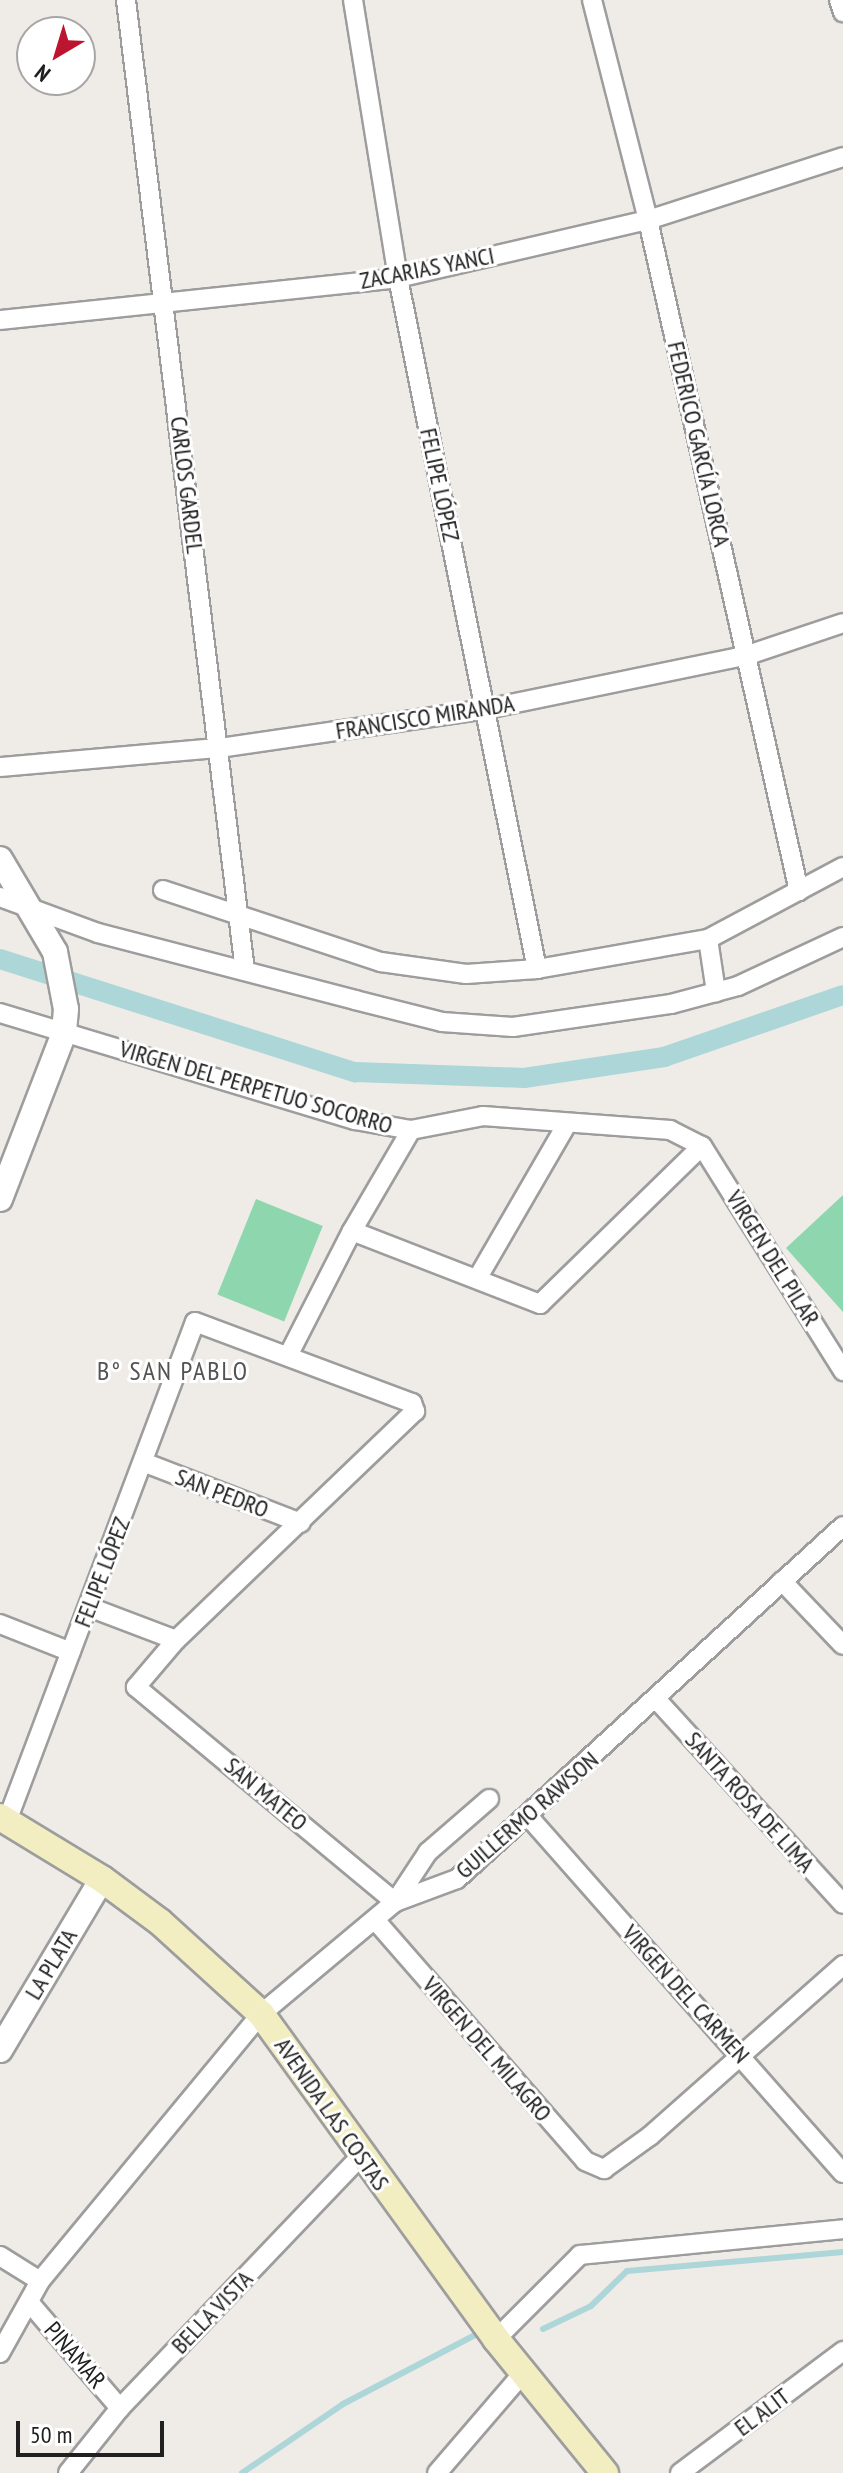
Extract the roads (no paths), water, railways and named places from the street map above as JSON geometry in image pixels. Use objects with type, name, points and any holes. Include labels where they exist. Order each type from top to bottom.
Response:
[{"type":"main road","name":"AVENIDA LAS COSTAS","points":[[4,1819],[102,1879],[218,1971],[261,2014],[496,2339],[605,2473]]},
{"type":"street","name":"CARLOS GARDEL","points":[[126,0],[245,971]]},
{"type":"street","name":"FELIPE LÓPEZ","points":[[353,0],[398,278],[537,969]]},
{"type":"street","name":"FEDERICO GARCÍA LORCA","points":[[592,0],[648,220],[799,891]]},
{"type":"street","points":[[839,0],[843,12]]},
{"type":"street","name":"ZACARIAS YANCI","points":[[0,320],[398,278],[648,220],[843,157]]},
{"type":"street","name":"FRANCISCO MIRANDA","points":[[0,767],[219,748],[486,709],[748,655],[843,623]]},
{"type":"street","points":[[0,859],[31,909],[62,978],[64,1033],[0,1199]]},
{"type":"street","points":[[163,890],[381,962],[466,974],[537,969],[708,939],[843,867]]},
{"type":"street","points":[[0,897],[98,933],[442,1022],[513,1027],[585,1019],[716,992],[843,937]]},
{"type":"street","points":[[708,939],[716,992]]},
{"type":"street","name":"VIRGEN DEL PERPETUO SOCORRO","points":[[0,1013],[355,1120],[411,1130],[483,1116],[670,1130],[702,1146]]},
{"type":"street","points":[[477,1279],[567,1124]]},
{"type":"street","points":[[89,1607],[176,1640],[406,1423],[415,1411],[412,1403],[289,1354],[352,1231],[411,1130]]},
{"type":"street","points":[[352,1231],[540,1304],[702,1146]]},
{"type":"street","name":"VIRGEN DEL PILAR","points":[[702,1146],[843,1371]]},
{"type":"street","name":"FELIPE LÓPEZ","points":[[4,1819],[89,1607],[195,1322],[289,1354]]},
{"type":"street","name":"SAN PEDRO","points":[[143,1462],[301,1523]]},
{"type":"street","name":"GUILLERMO RAWSON","points":[[0,2353],[40,2281],[261,2014],[395,1902],[457,1879],[657,1700],[843,1526]]},
{"type":"street","points":[[782,1581],[843,1645]]},
{"type":"street","points":[[0,1624],[71,1652]]},
{"type":"street","name":"SAN MATEO","points":[[176,1640],[136,1687],[395,1902]]},
{"type":"street","name":"SANTA ROSA DE LIMA","points":[[657,1700],[843,1904]]},
{"type":"street","points":[[395,1902],[428,1852],[489,1799]]},
{"type":"street","name":"VIRGEN DEL CARMEN","points":[[528,1816],[843,2173]]},
{"type":"street","name":"LA PLATA","points":[[0,2050],[102,1879]]},
{"type":"street","name":"VIRGEN DEL MILAGRO","points":[[376,1921],[585,2161],[604,2169],[650,2136],[741,2056]]},
{"type":"street","points":[[741,2056],[843,1965]]},
{"type":"street","name":"BELLA VISTA","points":[[68,2473],[120,2408],[361,2156]]},
{"type":"street","points":[[496,2339],[580,2255],[843,2229]]},
{"type":"street","points":[[0,2256],[40,2281]]},
{"type":"street","name":"PINAMAR","points":[[29,2302],[120,2408]]},
{"type":"street","name":"EL ALIT","points":[[680,2473],[843,2351]]},
{"type":"street","points":[[437,2473],[524,2372]]},
{"type":"waterway","points":[[0,959],[355,1072],[524,1078],[664,1057],[843,995]]},
{"type":"waterway","points":[[543,2329],[591,2306],[627,2271],[843,2252]]},
{"type":"waterway","points":[[242,2473],[343,2404],[475,2335]]},
{"type":"district","name":"B° SAN PABLO","points":[[173,1371]]}]
